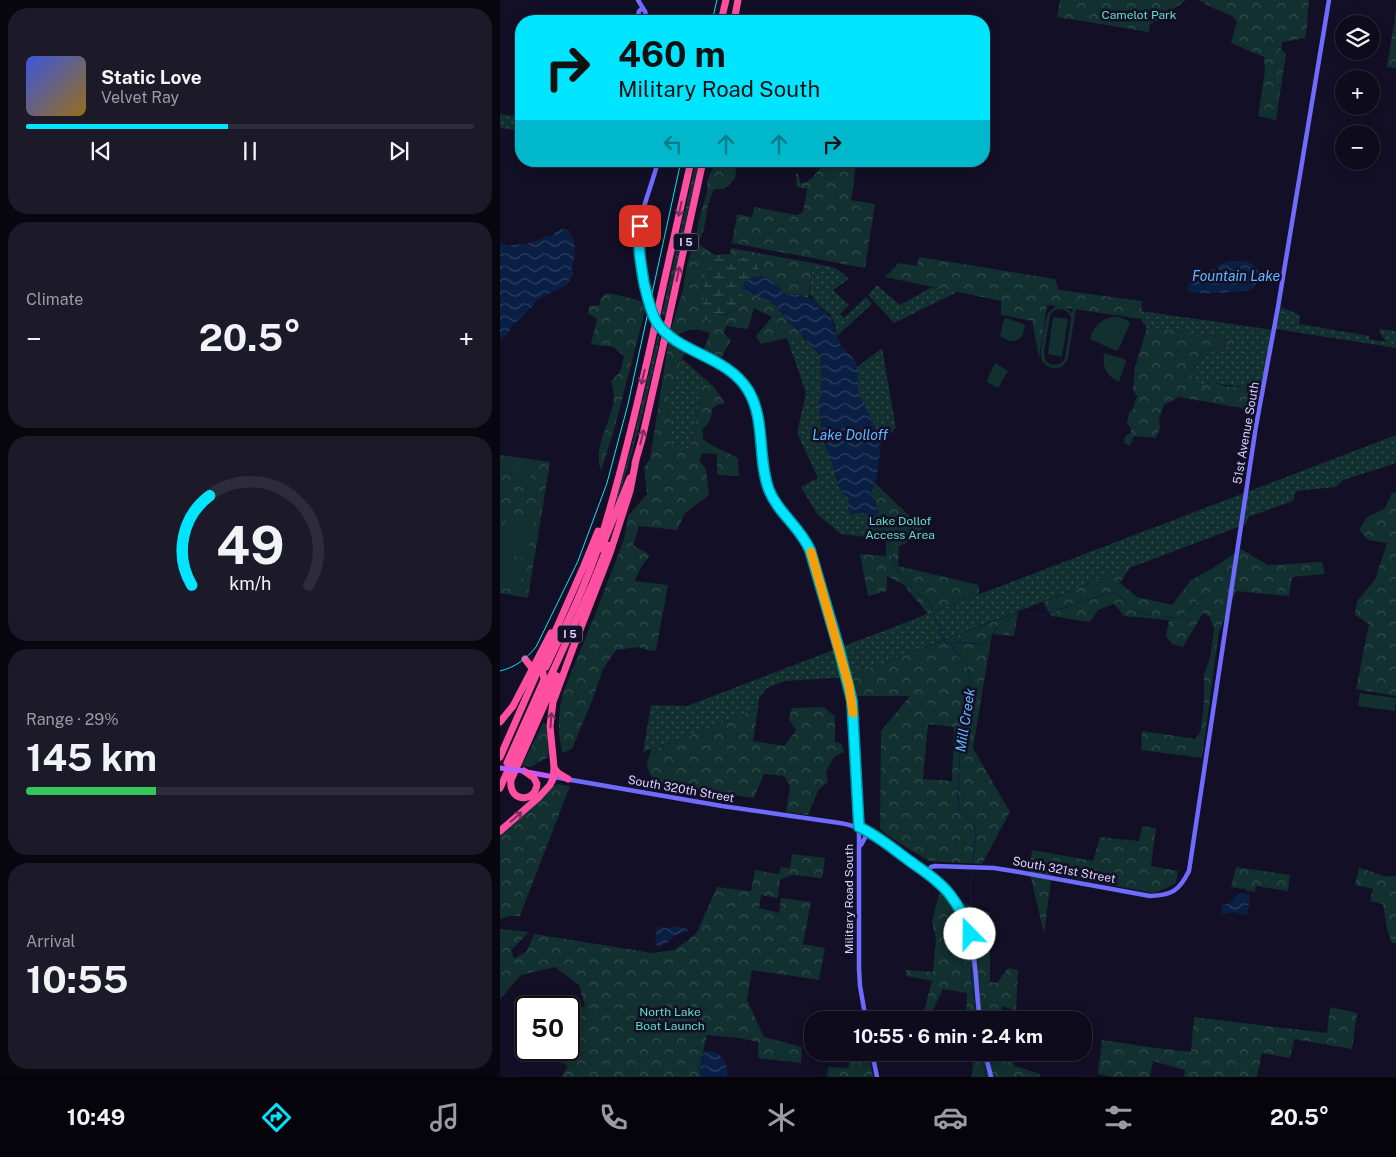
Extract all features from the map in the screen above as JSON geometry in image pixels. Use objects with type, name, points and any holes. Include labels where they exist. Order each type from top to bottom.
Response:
[{"type":"highway","points":[[722,15],[726,0]]},
{"type":"highway","points":[[735,15],[738,0]]},
{"type":"highway","name":"I 5","points":[[500,757],[592,547],[617,479],[654,330],[690,167]]},
{"type":"highway","name":"I 5","points":[[500,788],[592,585],[616,524],[636,460],[664,342],[702,167]]},
{"type":"highway","points":[[500,831],[547,789],[552,782],[554,767],[550,719],[553,702],[624,513],[636,460]]},
{"type":"highway","points":[[500,779],[539,687],[541,672],[551,660],[578,604],[631,476]]},
{"type":"highway","points":[[551,660],[598,549],[617,479]]},
{"type":"highway","points":[[524,772],[534,778],[537,784],[534,793],[531,796],[525,797],[516,795],[513,792],[511,788],[512,780],[584,619]]},
{"type":"highway","points":[[500,722],[513,706],[553,628],[560,621]]},
{"type":"highway","points":[[527,665],[541,672]]},
{"type":"highway","points":[[500,769],[539,687]]},
{"type":"highway","points":[[554,767],[558,774],[568,779]]},
{"type":"main road","name":"51st Avenue South","points":[[1189,871],[1256,426],[1276,322],[1329,0]]},
{"type":"main road","points":[[638,1],[643,15]]},
{"type":"main road","name":"Military Road South","points":[[656,167],[639,229],[642,268],[654,317],[663,330],[728,369],[742,382],[753,402],[757,415],[768,487],[779,508],[802,535],[810,550],[849,686],[853,710],[859,827],[859,969],[864,1011]]},
{"type":"main road","name":"South 320th Street","points":[[500,769],[554,776],[722,806],[859,827],[872,834],[937,881],[950,895],[966,921],[974,949],[979,1011]]},
{"type":"main road","points":[[859,848],[864,838],[872,834]]},
{"type":"main road","name":"South 321st Street","points":[[926,873],[931,867],[935,866],[994,868],[1150,896],[1166,895],[1175,890],[1183,882],[1189,871]]},
{"type":"main road","points":[[874,1061],[877,1077]]},
{"type":"main road","points":[[987,1061],[991,1077]]},
{"type":"green space","name":"Camelot Park","points":[[1060,0],[1186,0],[1162,18],[1150,24],[1149,32],[1057,17]]},
{"type":"green space","points":[[1199,0],[1309,0],[1305,38],[1282,42],[1281,49],[1286,54],[1276,120],[1258,116],[1265,71],[1264,57],[1231,43],[1237,22],[1232,16]]},
{"type":"green space","points":[[1396,11],[1396,68],[1387,67]]},
{"type":"green space","points":[[500,114],[515,116],[515,130],[500,128]]},
{"type":"green space","points":[[695,167],[698,167],[665,317],[662,314]]},
{"type":"green space","points":[[713,167],[737,167],[735,179],[724,189],[714,189],[708,205],[704,229],[698,244],[715,255],[705,274],[724,316],[740,306],[743,292],[768,299],[777,307],[787,321],[802,334],[804,339],[787,338],[761,344],[756,336],[772,317],[754,308],[748,329],[726,326],[724,333],[731,340],[720,360],[703,351],[710,333],[693,329],[677,335],[672,333],[671,329],[683,290],[687,264],[707,191],[707,181]]},
{"type":"green space","points":[[821,167],[856,167],[851,200],[875,204],[865,268],[732,243],[737,214],[752,217],[754,207],[797,215],[803,212],[807,189],[797,187],[796,174],[798,174],[801,184],[813,177]]},
{"type":"green space","points":[[731,248],[813,263],[808,299],[796,294],[787,295],[773,282],[762,277],[758,269],[757,260],[730,254]]},
{"type":"green space","points":[[730,254],[757,260],[758,269],[762,277],[753,278],[745,285],[740,306],[712,322],[702,318],[705,274],[715,255]]},
{"type":"green space","points":[[919,257],[1055,279],[1059,290],[1142,301],[1141,319],[1047,305],[1039,358],[1032,321],[1001,315],[1001,301],[885,277],[899,263],[917,266]]},
{"type":"green space","points":[[813,263],[836,268],[849,279],[833,290],[849,305],[840,314],[844,318],[866,297],[872,304],[837,336],[830,314],[820,307],[812,296],[809,295]]},
{"type":"green space","points":[[877,285],[900,305],[932,287],[957,292],[894,323],[868,295]]},
{"type":"green space","points":[[606,293],[641,301],[645,311],[614,430],[601,471],[599,460],[600,448],[613,404],[614,393],[611,381],[620,372],[624,356],[613,347],[591,344],[597,319],[588,313],[589,306],[600,305],[600,300]]},
{"type":"green space","points":[[1056,306],[1066,307],[1072,313],[1073,308],[1076,308],[1068,359],[1058,368],[1046,366],[1041,357],[1048,313]],"holes":[[[1058,309],[1065,310],[1071,319],[1065,358],[1061,363],[1054,365],[1046,361],[1044,353],[1050,316],[1053,311]]]},
{"type":"green space","points":[[1281,307],[1300,315],[1299,324],[1369,336],[1369,339],[1386,342],[1379,331],[1380,329],[1396,331],[1396,348],[1276,329]]},
{"type":"green space","points":[[1141,311],[1274,330],[1264,387],[1258,386],[1253,380],[1243,386],[1210,382],[1199,385],[1192,378],[1195,366],[1210,350],[1230,346],[1234,340],[1147,328],[1141,319]]},
{"type":"green space","points":[[1053,317],[1068,319],[1062,357],[1048,354]]},
{"type":"green space","points":[[1112,317],[1120,317],[1130,324],[1116,351],[1090,339],[1098,325]]},
{"type":"green space","points":[[1007,318],[1025,326],[1020,339],[1013,341],[1000,336],[1004,319]]},
{"type":"green space","points":[[1147,328],[1235,340],[1230,346],[1210,350],[1195,366],[1192,378],[1199,385],[1210,382],[1230,387],[1243,386],[1253,380],[1258,386],[1255,408],[1249,414],[1241,408],[1179,397],[1164,405],[1159,419],[1160,428],[1156,438],[1134,436],[1130,446],[1124,443],[1125,436],[1131,433],[1131,428],[1127,423],[1129,413],[1133,409],[1137,396],[1133,390],[1135,367]]},
{"type":"green space","points":[[658,335],[660,339],[635,443],[601,545],[631,449]]},
{"type":"green space","points":[[669,338],[687,349],[667,402],[671,422],[670,445],[690,449],[704,378],[713,386],[725,403],[717,405],[712,409],[710,420],[702,430],[703,439],[738,458],[739,476],[717,475],[717,454],[703,453],[699,460],[706,469],[709,495],[685,513],[677,530],[639,526],[633,545],[650,555],[640,569],[635,581],[668,585],[656,650],[650,651],[639,647],[616,650],[603,669],[572,749],[562,753],[559,716],[562,695],[624,539],[628,516],[647,494],[644,468],[650,459]]},
{"type":"green space","points":[[787,338],[804,339],[820,355],[822,378],[819,404],[822,437],[839,487],[842,493],[849,498],[848,506],[852,515],[859,512],[871,516],[866,537],[841,534],[817,514],[801,487],[818,478],[797,433],[806,393]]},
{"type":"green space","points":[[882,348],[896,428],[878,446],[872,420],[858,392],[857,367]]},
{"type":"green space","points":[[1104,353],[1126,361],[1119,382],[1106,371],[1104,367]]},
{"type":"green space","points":[[682,359],[704,378],[690,450],[670,446],[671,422],[667,402]]},
{"type":"green space","points":[[995,363],[1008,371],[998,388],[987,382]]},
{"type":"green space","points":[[1396,435],[1396,463],[1343,480],[1336,487],[1296,491],[1293,501],[1248,517],[1246,524],[848,677],[785,681],[767,688],[759,698],[758,708],[690,736],[643,752],[651,705],[687,706]]},
{"type":"green space","points":[[500,455],[550,462],[528,598],[500,593]]},
{"type":"green space","points":[[516,464],[525,466],[531,474],[530,486],[513,483]]},
{"type":"green space","name":"Lake Dollof Access Area","points":[[875,483],[923,529],[906,543],[899,546],[898,566],[979,585],[979,594],[928,614],[904,585],[887,576],[887,591],[868,596],[860,554],[886,556],[886,541],[866,537],[871,516],[878,512],[875,501],[870,496]]},
{"type":"green space","points":[[1396,492],[1396,696],[1356,689],[1369,624],[1355,615],[1357,601],[1375,580],[1387,543],[1368,540],[1359,530],[1367,517],[1385,508],[1392,493]]},
{"type":"green space","points":[[507,514],[534,518],[527,558],[501,554]]},
{"type":"green space","points":[[1241,549],[1268,565],[1322,562],[1325,574],[1292,577],[1289,596],[1236,591],[1219,632],[1202,758],[1141,750],[1142,731],[1196,739],[1201,730],[1204,675],[1210,658],[1214,629],[1210,617],[1203,613],[1183,647],[1172,644],[1166,636],[1169,620],[1124,616],[1114,604],[1098,610],[1090,622],[1051,616],[1043,602],[1130,567],[1120,583],[1137,597],[1172,605],[1191,580]]},
{"type":"green space","points":[[500,558],[528,563],[525,573],[515,585],[500,590]]},
{"type":"green space","points":[[1018,612],[1014,636],[992,634],[973,748],[1010,812],[982,864],[929,861],[880,829],[881,731],[910,696],[854,696],[848,677]],"holes":[[[928,724],[954,727],[952,781],[923,779]]]},
{"type":"green space","points":[[1360,693],[1396,698],[1395,711],[1358,706]]},
{"type":"green space","points":[[823,707],[835,716],[835,742],[842,744],[844,752],[834,757],[826,772],[828,782],[819,789],[808,815],[786,812],[790,786],[784,776],[764,774],[754,798],[689,789],[661,788],[655,783],[649,773],[647,763],[651,750],[758,708],[753,741],[784,746],[796,731],[789,719],[792,708]]},
{"type":"green space","points":[[543,723],[546,724],[548,757],[531,767],[522,766]]},
{"type":"green space","points":[[557,784],[570,786],[520,916],[500,919],[500,833]]},
{"type":"green space","points":[[1142,826],[1156,828],[1151,866],[1178,871],[1176,883],[1154,893],[1052,874],[1044,933],[1029,870],[1032,850],[1093,861],[1100,837],[1139,841]]},
{"type":"green space","name":"North Lake Boat Launch","points":[[792,854],[825,858],[822,878],[791,875],[780,880],[778,898],[761,895],[759,908],[779,913],[781,898],[811,902],[803,944],[825,948],[819,980],[752,970],[747,1000],[764,1037],[802,1047],[801,1063],[758,1058],[758,1042],[707,1035],[699,1068],[701,1077],[561,1077],[568,1066],[558,1061],[580,1061],[580,1007],[585,1006],[579,985],[555,967],[521,975],[500,999],[500,929],[529,932],[511,950],[514,959],[527,951],[534,934],[653,953],[674,950],[697,932],[717,887],[751,891],[755,870],[779,874],[781,867],[790,868]]},
{"type":"green space","points":[[1236,867],[1290,875],[1288,891],[1256,886],[1255,892],[1247,891],[1242,887],[1242,889],[1231,887]]},
{"type":"green space","points":[[1359,868],[1391,877],[1396,876],[1396,943],[1392,943],[1387,929],[1383,904],[1370,901],[1373,889],[1355,885]]},
{"type":"green space","points":[[939,894],[990,913],[990,982],[997,983],[1008,968],[1018,970],[1016,1011],[1003,1006],[1002,1011],[966,1011],[967,993],[943,989],[932,1011],[924,1011],[932,981],[906,976],[906,970],[933,972],[936,939],[932,922]]},
{"type":"green space","points":[[1330,1007],[1357,1013],[1352,1049],[1294,1039],[1290,1058],[1262,1053],[1257,1077],[1184,1077],[1185,1070],[1153,1061],[1150,1077],[1112,1077],[1098,1074],[1102,1040],[1191,1052],[1194,1017],[1327,1033]]},
{"type":"green space","points":[[849,1061],[870,1061],[873,1077],[827,1077],[828,1067],[849,1068]]},
{"type":"green space","points":[[973,1061],[1013,1061],[1015,1066],[1040,1074],[1040,1077],[972,1077]]},
{"type":"water","points":[[562,229],[568,230],[575,245],[575,255],[571,271],[574,273],[566,286],[538,299],[512,326],[507,335],[500,340],[500,244],[529,243],[552,236]]},
{"type":"water","name":"Fountain Lake","points":[[1229,261],[1245,262],[1256,267],[1260,277],[1254,288],[1248,291],[1208,293],[1187,290],[1191,282],[1203,277],[1214,268],[1219,273],[1220,271],[1216,266]]},
{"type":"water","name":"Lake Dolloff","points":[[757,276],[772,281],[787,295],[796,294],[814,300],[820,309],[831,318],[842,347],[856,362],[858,392],[875,427],[880,452],[876,480],[870,495],[875,501],[878,510],[874,516],[860,512],[850,515],[848,507],[849,498],[842,493],[839,487],[822,433],[819,405],[822,378],[820,354],[768,299],[743,292],[744,282]]},
{"type":"water","points":[[1242,893],[1249,894],[1250,898],[1247,914],[1233,912],[1222,914],[1221,907],[1230,903]]},
{"type":"water","points":[[678,926],[688,931],[676,935],[664,944],[655,945],[657,927],[668,928]]},
{"type":"water","points":[[704,1051],[715,1052],[725,1061],[728,1077],[701,1077],[700,1064]]},
{"type":"waterway","name":"Mill Creek","points":[[877,514],[896,569],[917,593],[928,600],[945,642],[951,644],[958,657],[967,665],[972,685],[970,707],[962,739],[958,801],[960,811],[974,825],[976,836],[973,861]]},
{"type":"waterway","points":[[1022,612],[1037,615],[1048,614],[1113,592],[1135,610],[1151,615]]},
{"type":"waterway","points":[[1164,617],[1181,617],[1200,599],[1209,595]]},
{"type":"waterway","points":[[951,644],[957,642],[979,644],[986,641],[998,626],[1016,614]]},
{"type":"waterway","name":"Mill Creek","points":[[972,870],[970,890],[972,905],[974,912],[982,923],[983,930],[979,950]]},
{"type":"waterway","name":"Mill Creek","points":[[971,968],[976,1011]]},
{"type":"waterway","name":"Mill Creek","points":[[983,1061],[986,1077]]},
{"type":"tram line","points":[[713,15],[717,0]]},
{"type":"tram line","points":[[500,671],[520,662],[536,647],[578,561],[607,483],[628,404],[680,167]]},
{"type":"slow traffic","points":[[811,552],[849,686],[853,713]]},
{"type":"route","points":[[640,226],[643,279],[654,317],[663,330],[724,366],[738,377],[745,387],[757,415],[768,487],[779,508],[802,535],[810,550],[852,701],[859,827],[882,841],[937,881],[950,895],[959,909],[966,921],[970,934]]}]
